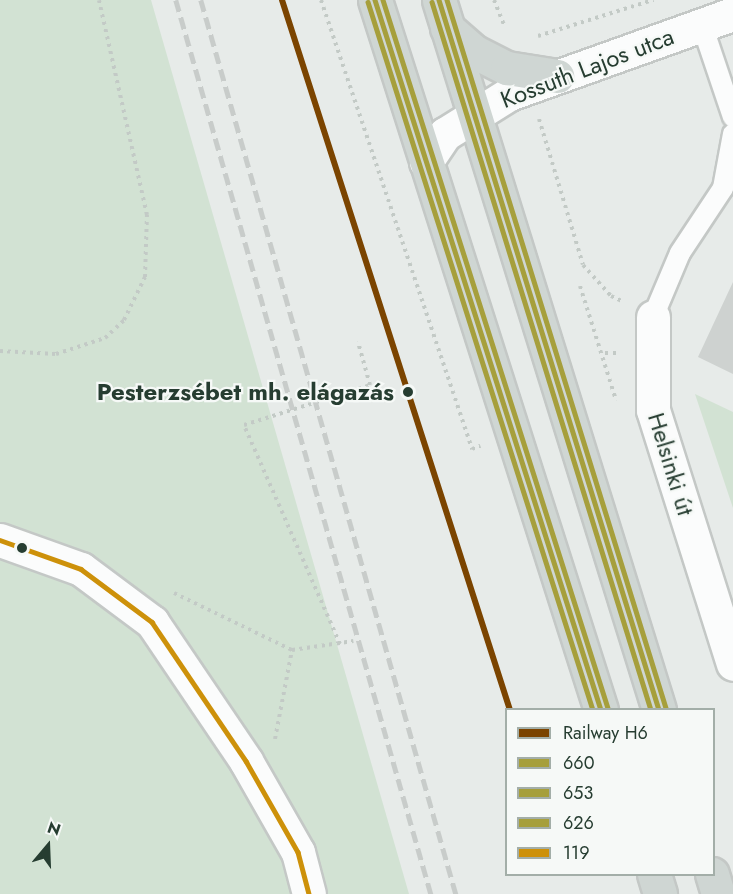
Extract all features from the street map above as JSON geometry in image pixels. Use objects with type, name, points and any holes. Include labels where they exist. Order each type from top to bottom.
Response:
[{"type":"main road","points":[[375,0],[600,708]]},
{"type":"main road","points":[[443,14],[473,51],[557,76]]},
{"type":"main road","points":[[443,14],[658,708]]},
{"type":"main road","points":[[655,876],[660,894]]},
{"type":"main road","points":[[713,876],[718,894]]},
{"type":"street","name":"Kossuth Lajos utca","points":[[557,76],[733,14]]},
{"type":"street","name":"Kossuth Lajos utca","points":[[426,162],[445,134],[473,113],[519,66]]},
{"type":"street","name":"Helsinki út","points":[[653,317],[653,410],[733,664]]},
{"type":"street","points":[[0,540],[81,569],[152,622],[246,761],[298,852],[309,894]]},
{"type":"lane","points":[[702,25],[733,117]]},
{"type":"lane","name":"Helsinki út","points":[[653,317],[680,254],[723,188],[733,134]]},
{"type":"path","points":[[0,351],[56,354],[105,338],[124,320],[145,277],[147,215],[99,0]]},
{"type":"path","points":[[321,0],[472,449],[493,442]]},
{"type":"path","points":[[494,0],[519,66],[583,265],[611,296],[653,317]]},
{"type":"path","points":[[519,66],[590,23],[653,0]]},
{"type":"path","points":[[580,286],[605,353],[619,412]]},
{"type":"path","points":[[340,644],[244,425],[370,385],[358,342]]},
{"type":"path","points":[[246,761],[274,742],[292,650],[353,641]]},
{"type":"green space","points":[[0,0],[151,0],[409,894],[0,894]]},
{"type":"green space","points":[[695,394],[733,412],[733,508]]},
{"type":"building","points":[[733,282],[733,374],[698,357]]},
{"type":"railway","points":[[176,0],[431,894]]},
{"type":"railway","points":[[201,0],[456,894]]},
{"type":"rail line","name":"H6","points":[[282,0],[509,708]]},
{"type":"transit line","name":"660","points":[[375,0],[600,708]]},
{"type":"transit line","name":"626","points":[[383,0],[608,708]]},
{"type":"transit line","name":"660","points":[[439,0],[658,708]]},
{"type":"transit line","name":"626","points":[[447,0],[666,708]]},
{"type":"transit line","name":"653","points":[[368,2],[592,708]]},
{"type":"transit line","name":"653","points":[[432,2],[650,708]]},
{"type":"transit line","name":"119","points":[[0,540],[81,569],[152,622],[246,761],[298,852],[309,894]]},
{"type":"place","name":"Pesterzsébet mh. elágazás","points":[[408,392]]}]
